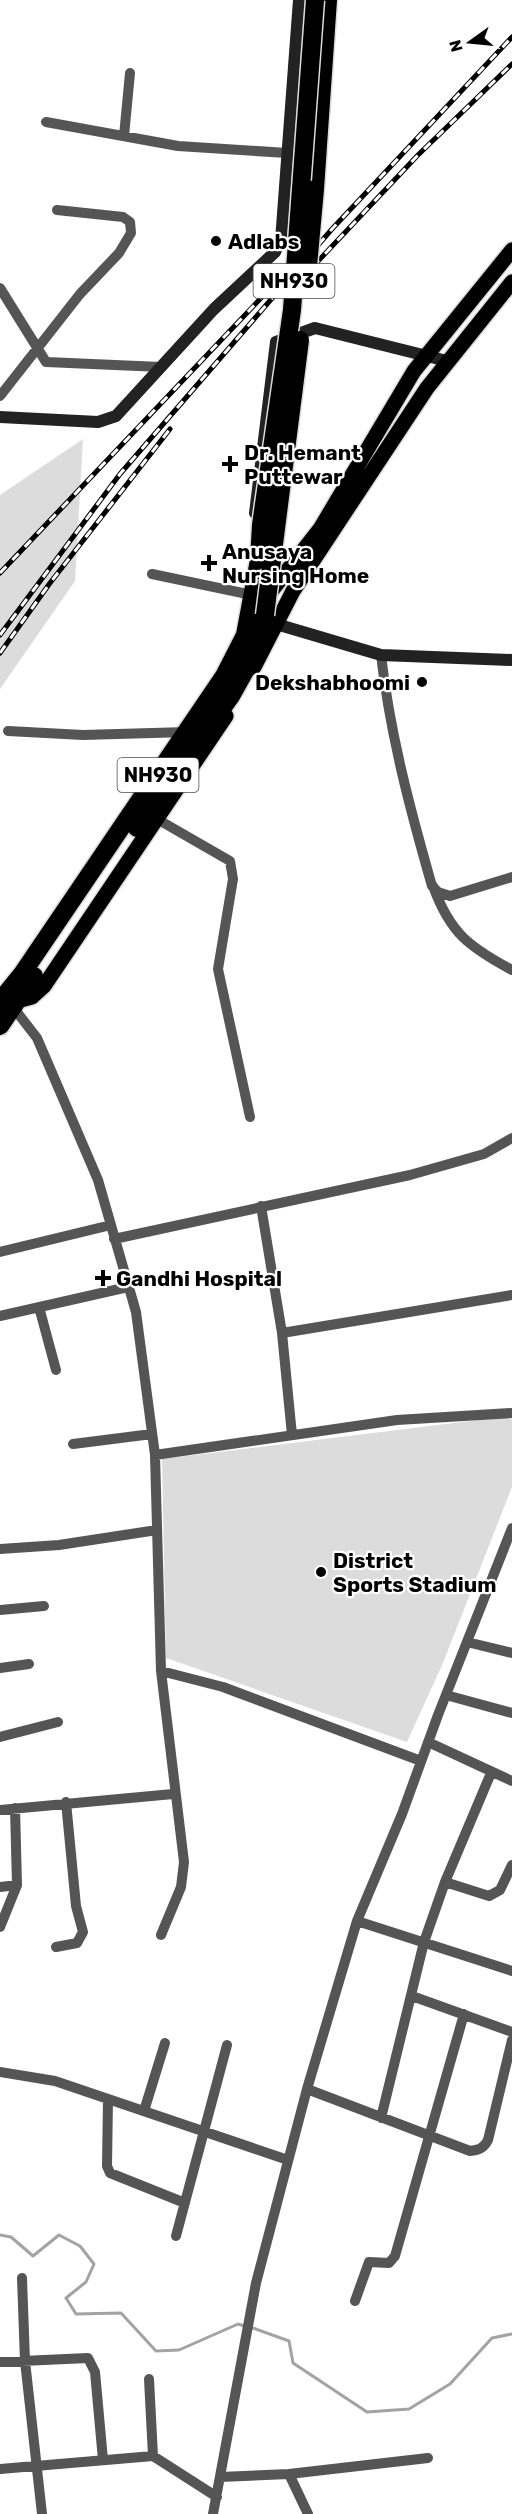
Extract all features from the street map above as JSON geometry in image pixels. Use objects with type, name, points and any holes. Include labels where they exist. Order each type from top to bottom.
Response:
[{"type":"highway","name":"NH930","points":[[14,999],[22,974],[188,732],[224,676],[245,635],[259,560],[261,525],[292,310],[315,0]]},
{"type":"highway","name":"NH930","points":[[0,1026],[14,999],[231,696],[250,662],[262,624],[303,318],[315,189],[328,0]]},
{"type":"main road","points":[[248,619],[320,530],[414,370],[512,250]]},
{"type":"main road","points":[[14,999],[32,997],[44,986],[220,726],[292,591],[447,361],[512,282]]},
{"type":"main road","points":[[465,307],[480,321]]},
{"type":"street","points":[[0,417],[108,421],[116,416],[214,309],[278,246],[299,0]]},
{"type":"street","points":[[124,136],[130,73]]},
{"type":"street","points":[[46,122],[178,146],[287,153]]},
{"type":"street","points":[[0,396],[80,294],[119,253],[131,233],[130,222],[123,217],[57,210]]},
{"type":"street","points":[[0,288],[46,362],[161,367]]},
{"type":"street","points":[[152,574],[254,588],[256,500],[276,342],[315,328],[447,361]]},
{"type":"street","points":[[276,624],[381,655],[512,660]]},
{"type":"street","points":[[381,655],[385,694],[403,785],[432,886],[443,915],[463,939],[512,970]]},
{"type":"street","points":[[8,731],[83,735],[188,732]]},
{"type":"street","points":[[157,819],[230,861],[232,866],[233,879],[218,969],[250,1117]]},
{"type":"street","points":[[432,886],[438,892],[450,896],[512,878]]},
{"type":"street","points":[[14,999],[37,1038],[98,1180],[136,1312],[155,1455],[161,1671],[183,1876],[161,1935]]},
{"type":"street","points":[[114,1239],[410,1175],[484,1154],[512,1138]]},
{"type":"street","points":[[261,1206],[282,1333],[292,1435]]},
{"type":"street","points":[[0,1252],[111,1226]]},
{"type":"street","points":[[0,1316],[128,1287]]},
{"type":"street","points":[[282,1333],[512,1295]]},
{"type":"street","points":[[39,1307],[56,1370]]},
{"type":"street","points":[[155,1455],[397,1420],[512,1413]]},
{"type":"street","points":[[73,1444],[152,1434]]},
{"type":"street","points":[[214,2513],[251,2308],[307,2090],[357,1920],[422,1761],[466,1642],[508,1547],[512,1528]]},
{"type":"street","points":[[0,1550],[59,1545],[157,1530]]},
{"type":"street","points":[[0,1611],[44,1606]]},
{"type":"street","points":[[466,1642],[512,1653]]},
{"type":"street","points":[[0,1668],[29,1664]]},
{"type":"street","points":[[161,1671],[223,1687],[422,1761]]},
{"type":"street","points":[[446,1695],[512,1713]]},
{"type":"street","points":[[0,1737],[58,1722]]},
{"type":"street","points":[[428,1742],[512,1781]]},
{"type":"street","points":[[381,2118],[424,1942],[445,1882],[491,1773]]},
{"type":"street","points":[[0,1810],[66,1802],[174,1794]]},
{"type":"street","points":[[56,1947],[76,1943],[83,1932],[76,1906],[66,1802]]},
{"type":"street","points":[[0,1927],[17,1885],[15,1808]]},
{"type":"street","points":[[445,1882],[480,1896],[489,1896],[500,1890],[512,1865]]},
{"type":"street","points":[[0,1887],[17,1885]]},
{"type":"street","points":[[357,1920],[512,1971]]},
{"type":"street","points":[[412,1996],[512,2032]]},
{"type":"street","points":[[355,2301],[367,2264],[371,2261],[392,2262],[395,2256],[464,2014]]},
{"type":"street","points":[[307,2090],[470,2151],[485,2146],[512,2040]]},
{"type":"street","points":[[144,2111],[165,2043]]},
{"type":"street","points":[[176,2236],[227,2044]]},
{"type":"street","points":[[0,2072],[55,2081],[288,2160]]},
{"type":"street","points":[[108,2099],[107,2166],[110,2173],[185,2203]]},
{"type":"street","points":[[21,2278],[25,2361],[42,2514]]},
{"type":"street","points":[[0,2362],[88,2358],[95,2372],[103,2460]]},
{"type":"street","points":[[149,2379],[153,2456]]},
{"type":"street","points":[[0,2469],[153,2456],[217,2497]]},
{"type":"street","points":[[220,2477],[289,2474],[428,2458]]},
{"type":"street","points":[[289,2474],[308,2514]]},
{"type":"shaded area","points":[[83,439],[75,581],[0,689],[0,495]]},
{"type":"shaded area","name":"District Sports Stadium","points":[[502,1417],[512,1419],[512,1487],[443,1663],[407,1742],[166,1658],[162,1459]]},
{"type":"waterway","points":[[0,2235],[11,2237],[33,2256],[59,2235],[80,2246],[94,2264],[86,2282],[66,2298],[76,2314],[121,2313],[156,2351],[179,2350],[238,2324],[244,2326]]},
{"type":"waterway","points":[[250,2327],[289,2341],[293,2363],[367,2412],[409,2409],[450,2384],[492,2338],[512,2334]]},
{"type":"railway","points":[[0,635],[120,474],[332,229],[512,37]]},
{"type":"railway","points":[[288,293],[418,155],[512,64]]},
{"type":"railway","points":[[0,573],[261,298]]},
{"type":"railway","points":[[0,653],[50,583],[170,429]]},
{"type":"place","name":"Adlabs","points":[[216,241]]},
{"type":"place","name":"Dr. Hemant Puttewar","points":[[230,464]]},
{"type":"place","name":"Anusaya Nursing Home","points":[[209,563]]},
{"type":"place","name":"Dekshabhoomi","points":[[422,682]]},
{"type":"place","name":"Gandhi Hospital","points":[[103,1278]]},
{"type":"place","name":"District Sports Stadium","points":[[321,1572]]}]
